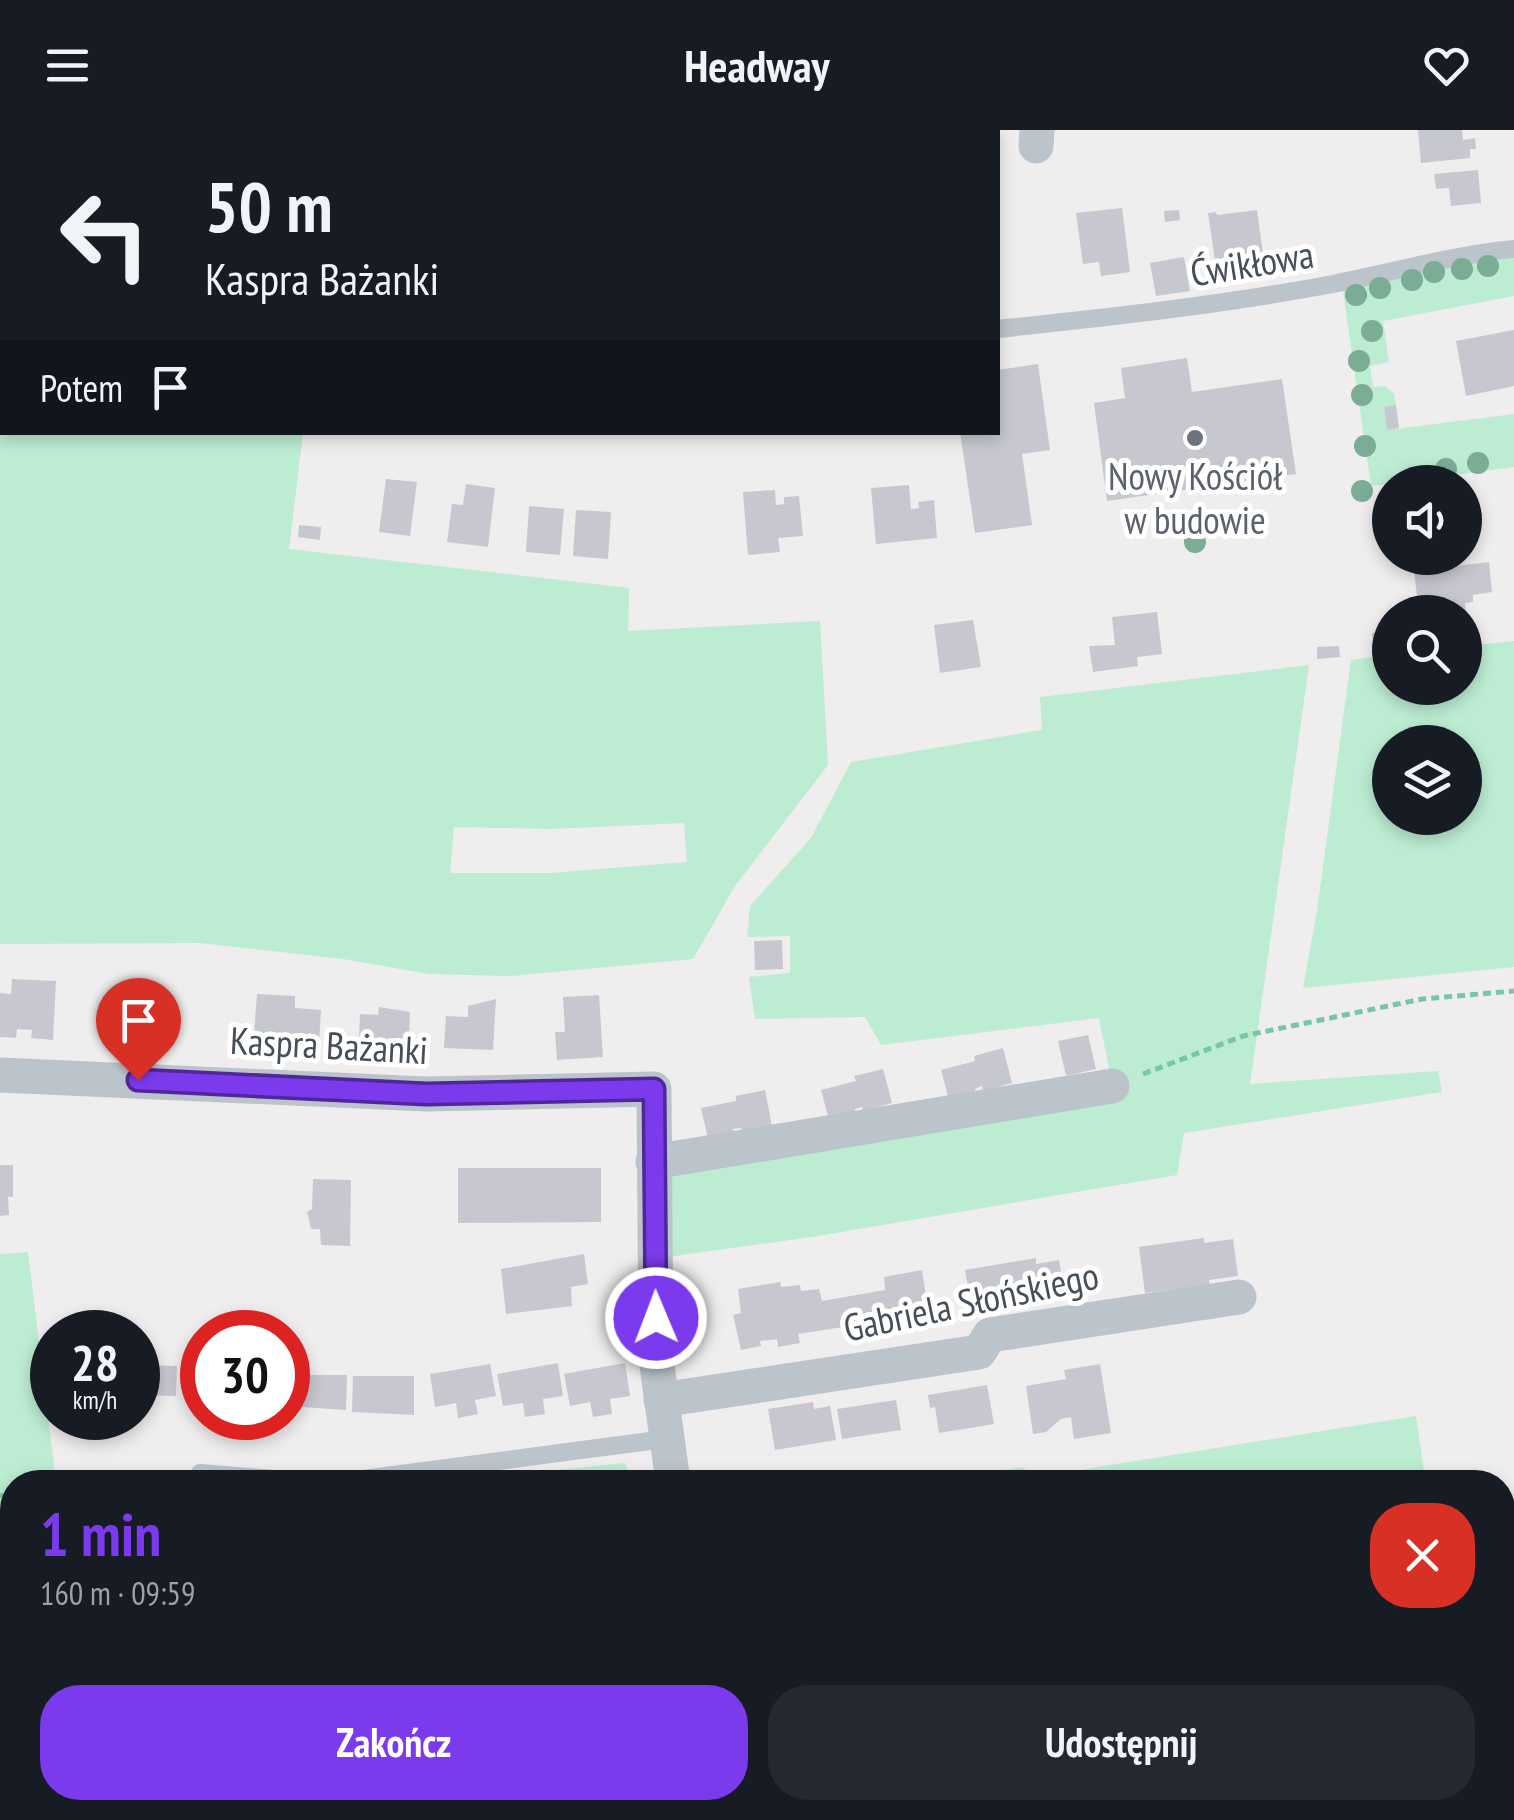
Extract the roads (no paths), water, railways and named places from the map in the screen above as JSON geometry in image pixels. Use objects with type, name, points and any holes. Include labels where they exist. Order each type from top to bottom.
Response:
[{"type":"street","name":"Kaspra Bażanki","points":[[0,1075],[426,1094],[654,1089],[653,1162]]},
{"type":"street","points":[[671,1470],[656,1358],[653,1162],[1112,1086]]},
{"type":"street","name":"Gabriela Słońskiego","points":[[661,1400],[979,1352],[990,1335],[1239,1297]]},
{"type":"lane","name":"Ćwikłowa","points":[[1000,329],[1172,310],[1335,284],[1421,262],[1514,249]]},
{"type":"lane","points":[[431,1470],[665,1439]]},
{"type":"place","name":"Nowy Kościół w budowie","points":[[1195,438]]}]
